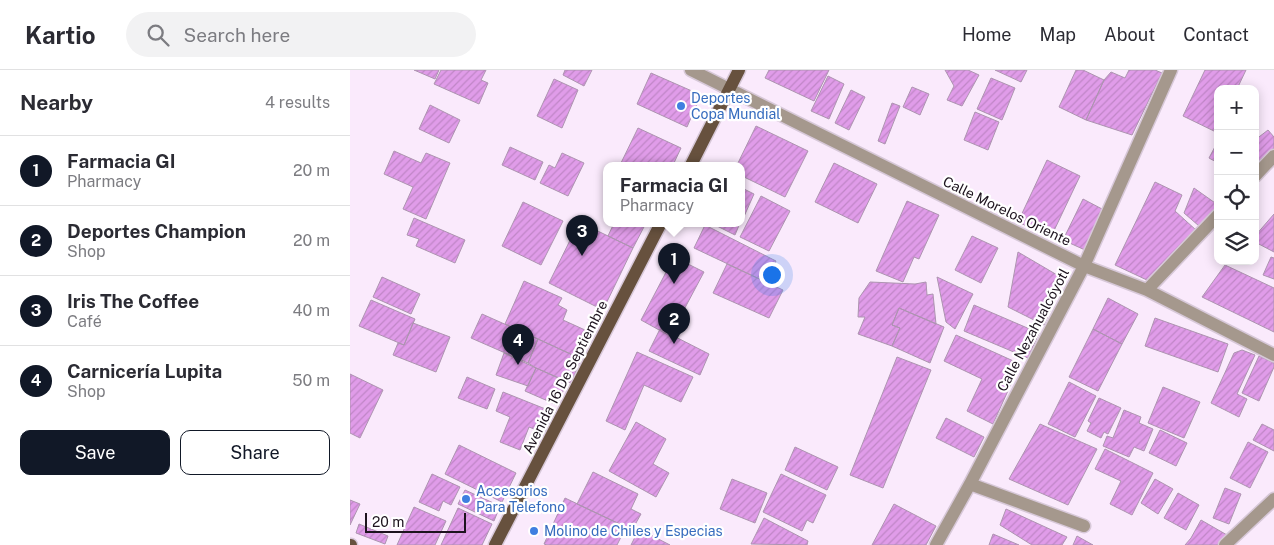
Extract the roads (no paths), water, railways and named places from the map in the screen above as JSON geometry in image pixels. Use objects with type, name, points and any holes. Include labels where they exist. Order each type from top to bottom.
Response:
[{"type":"main road","points":[[692,162],[739,70]]},
{"type":"main road","name":"Avenida 16 De Septiembre","points":[[495,545],[659,227]]},
{"type":"street","name":"Calle Morelos Oriente","points":[[691,70],[1084,266],[1147,290],[1274,355]]},
{"type":"street","name":"Calle Nezahualcóyotl","points":[[936,545],[1084,266],[1171,70]]},
{"type":"street","points":[[1256,175],[1274,156]]},
{"type":"street","points":[[1147,290],[1214,219]]},
{"type":"street","points":[[970,484],[1084,526]]},
{"type":"street","points":[[1225,545],[1274,499]]},
{"type":"place","name":"Deportes Copa Mundial","points":[[681,106]]},
{"type":"place","name":"Iris The Coffee","points":[[582,256]]},
{"type":"place","name":"Farmacia GI","points":[[674,284]]},
{"type":"place","name":"Deportes Champion","points":[[674,344]]},
{"type":"place","name":"Carnicería Lupita","points":[[518,365]]},
{"type":"place","name":"Accesorios Para Telefono","points":[[466,499]]},
{"type":"place","name":"Molino de Chiles y Especias","points":[[534,531]]}]
